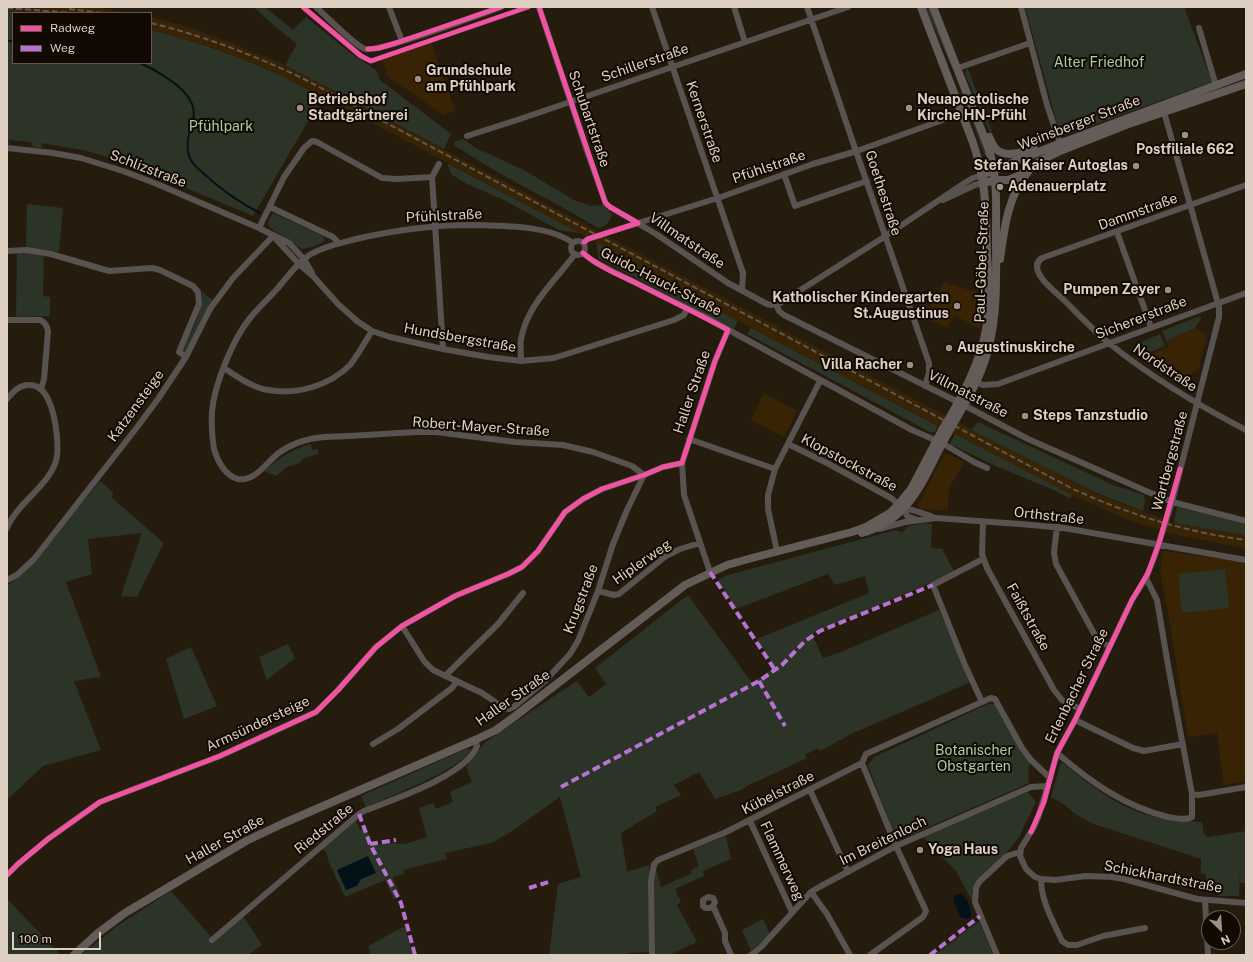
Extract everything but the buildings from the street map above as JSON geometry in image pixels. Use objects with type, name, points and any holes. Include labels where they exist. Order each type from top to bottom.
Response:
[{"type":"main road","name":"Paul-Göbel-Straße","points":[[920,7],[962,113],[979,161],[983,179],[988,275],[988,322],[976,365],[961,404]]},
{"type":"main road","points":[[933,7],[979,121],[987,131],[996,150],[1002,153],[1016,154],[1042,146],[1058,144]]},
{"type":"main road","name":"Weinsberger Straße","points":[[983,179],[994,170],[1058,144],[1246,74]]},
{"type":"main road","name":"Weinsberger Straße","points":[[983,179],[1008,180],[1016,177],[1060,151],[1126,125],[1246,84]]},
{"type":"main road","name":"Paul-Göbel-Straße","points":[[939,442],[982,370],[991,340],[994,323],[996,288],[996,180],[979,121]]},
{"type":"main road","points":[[996,288],[1010,205],[1020,184],[1036,164]]},
{"type":"main road","points":[[710,572],[727,565],[777,551],[822,541],[854,536],[882,526],[895,518],[939,442]]},
{"type":"main road","points":[[822,541],[866,527],[902,506]]},
{"type":"main road","name":"Haller Straße","points":[[74,955],[98,933],[125,913],[246,842],[284,823],[496,730],[684,585],[710,572]]},
{"type":"street","points":[[316,7],[361,47],[372,50],[501,7]]},
{"type":"street","points":[[389,7],[402,41]]},
{"type":"street","name":"Schubartstraße","points":[[539,7],[605,202],[610,207],[638,223]]},
{"type":"street","name":"Kernerstraße","points":[[652,7],[743,273],[742,290]]},
{"type":"street","points":[[734,7],[745,42]]},
{"type":"street","name":"Goethestraße","points":[[807,7],[857,151],[884,237],[929,363],[929,373],[925,386]]},
{"type":"street","name":"Schillerstraße","points":[[467,136],[848,7]]},
{"type":"street","points":[[1020,7],[1058,144]]},
{"type":"street","points":[[1199,28],[1216,86]]},
{"type":"street","points":[[958,68],[1030,43]]},
{"type":"street","name":"Wartbergstraße","points":[[1146,578],[1159,544],[1172,502],[1219,317],[1218,302],[1164,112]]},
{"type":"street","name":"Pfühlstraße","points":[[584,242],[588,239],[718,198],[784,174],[857,151],[962,113]]},
{"type":"street","points":[[259,228],[280,185],[296,159],[304,148],[312,141],[317,142],[382,178],[397,179],[432,177]]},
{"type":"street","name":"Schlizstraße","points":[[7,148],[54,153],[82,158],[157,184],[259,228],[289,244],[304,259]]},
{"type":"street","points":[[439,164],[432,177],[443,350]]},
{"type":"street","points":[[784,174],[795,206],[867,181]]},
{"type":"street","name":"Weinsberger Straße","points":[[776,304],[928,208],[975,185],[983,179]]},
{"type":"street","name":"Dammstraße","points":[[1039,261],[1042,258],[1246,186]]},
{"type":"street","points":[[270,207],[333,236],[339,244]]},
{"type":"street","name":"Villmatstraße","points":[[638,223],[728,283],[767,304],[776,304],[779,311],[784,316],[1028,439],[1172,502],[1246,521]]},
{"type":"street","name":"Pfühlstraße","points":[[299,264],[304,259],[319,250],[339,244],[395,232],[436,227],[475,225],[529,229],[560,235],[573,243]]},
{"type":"street","points":[[1117,232],[1151,327]]},
{"type":"street","name":"Schlizstraße","points":[[273,236],[299,264]]},
{"type":"street","name":"Katzensteige","points":[[7,580],[17,575],[34,559],[138,426],[186,357],[210,309],[234,278],[273,236]]},
{"type":"street","points":[[579,240],[584,242],[586,246],[583,253],[580,255],[576,254],[571,249],[573,243],[579,240]]},
{"type":"street","points":[[7,251],[27,250],[52,254],[109,272],[152,268],[160,270],[193,286],[198,292],[199,304],[179,352],[186,357]]},
{"type":"street","name":"Guido-Hauck-Straße","points":[[583,253],[593,261],[728,330],[820,381],[987,468]]},
{"type":"street","points":[[521,361],[521,340],[531,311],[542,295],[576,254]]},
{"type":"street","name":"Hundsbergstraße","points":[[304,259],[313,276]]},
{"type":"street","name":"Nordstraße","points":[[1039,261],[1037,270],[1041,277],[1109,343],[1157,379],[1198,404],[1246,430]]},
{"type":"street","name":"Hundsbergstraße","points":[[299,264],[313,276],[338,304],[357,321],[372,331],[443,350],[521,361],[561,356],[674,320],[684,315],[687,309]]},
{"type":"street","name":"Robert-Mayer-Straße","points":[[299,264],[249,319],[233,346],[214,398],[211,435],[215,453],[226,472],[232,477],[239,479],[251,477],[261,470],[280,452],[302,441],[321,437],[420,432],[436,432],[515,442],[563,445],[593,452],[632,466],[644,475]]},
{"type":"street","name":"Sichererstraße","points":[[976,382],[983,386],[998,384],[1246,293]]},
{"type":"street","points":[[7,320],[40,320],[45,322],[47,326],[48,332],[44,379],[41,389]]},
{"type":"street","name":"Haller Straße","points":[[710,572],[684,495],[682,463],[715,361],[728,330]]},
{"type":"street","points":[[224,368],[240,378],[263,389],[289,391],[301,390],[320,384],[336,376],[350,364],[372,331]]},
{"type":"street","points":[[777,551],[768,510],[768,495],[775,469],[820,381]]},
{"type":"street","points":[[7,399],[13,392],[22,386],[32,385],[41,389],[50,404],[54,415],[57,441],[57,457],[51,473],[14,515],[7,528]]},
{"type":"street","points":[[689,439],[775,469]]},
{"type":"street","name":"Klopstockstraße","points":[[788,444],[827,463],[891,498],[902,506]]},
{"type":"street","name":"Armsündersteige","points":[[7,875],[48,839],[100,802],[220,756],[316,712],[338,690],[376,647],[402,626],[455,596],[522,567],[538,551],[565,512],[602,489],[663,467],[682,463]]},
{"type":"street","name":"Krugstraße","points":[[457,681],[504,708],[509,709],[515,706],[546,681],[570,654],[578,641],[598,591],[613,544],[644,475]]},
{"type":"street","points":[[902,506],[907,516],[917,520]]},
{"type":"street","name":"Orthstraße","points":[[902,506],[936,518]]},
{"type":"street","name":"Orthstraße","points":[[868,532],[917,520],[936,518],[1057,527],[1246,560]]},
{"type":"street","name":"Faißtstraße","points":[[983,522],[981,547],[983,559],[1054,690],[1062,700],[1080,709]]},
{"type":"street","points":[[1057,527],[1054,552],[1056,564],[1096,637],[1104,644],[1110,646]]},
{"type":"street","name":"Hiplerweg","points":[[598,591],[614,595],[619,594],[666,556],[680,549],[700,543]]},
{"type":"street","points":[[982,702],[965,665],[933,585],[983,559]]},
{"type":"street","points":[[1058,753],[1080,774],[1115,796],[1131,804],[1160,815],[1174,818],[1190,819],[1192,817],[1192,794],[1157,600],[1146,578]]},
{"type":"street","name":"Erlenbacher Straße","points":[[1020,852],[1039,815],[1058,753],[1132,600],[1146,578]]},
{"type":"street","points":[[446,676],[498,624],[523,593]]},
{"type":"street","points":[[373,744],[404,724],[452,688],[457,681],[433,670],[424,661],[402,626]]},
{"type":"street","name":"Kübelstraße","points":[[652,955],[651,882],[654,864],[658,860],[750,821],[862,763],[866,754],[982,702],[991,698],[995,699],[1022,748],[1031,760],[1050,778]]},
{"type":"street","points":[[1075,720],[1133,748],[1144,751],[1183,744]]},
{"type":"street","name":"Riedstraße","points":[[212,940],[359,814],[442,778],[456,769],[473,753],[477,746],[475,740]]},
{"type":"street","points":[[862,763],[896,846],[926,912],[923,917],[870,955]]},
{"type":"street","name":"Im Breitenloch","points":[[751,955],[761,948],[811,892],[896,846],[1031,787],[1048,786]]},
{"type":"street","points":[[1192,794],[1199,795],[1246,787]]},
{"type":"street","points":[[810,790],[848,872]]},
{"type":"street","name":"Flammerweg","points":[[750,821],[792,912]]},
{"type":"street","points":[[997,955],[977,909],[974,894],[979,882],[1007,856],[1020,852],[1020,860],[1026,869],[1035,877],[1040,879],[1045,903],[1062,941],[1068,945],[1077,945],[1103,936],[1145,928]]},
{"type":"street","name":"Schickhardtstraße","points":[[1040,879],[1055,880],[1086,876],[1112,877],[1205,900],[1246,903]]},
{"type":"street","points":[[811,892],[827,914],[850,955]]},
{"type":"street","points":[[1205,900],[1208,955]]},
{"type":"street","points":[[713,906],[725,934],[725,941],[731,955]]},
{"type":"shaded area","points":[[7,7],[97,7],[120,12],[24,12],[7,11]]},
{"type":"shaded area","points":[[152,17],[188,27],[285,65],[944,415],[1096,494],[1174,523],[1246,535],[1246,549],[1172,534],[1126,519],[1072,495],[760,333],[572,229],[301,85],[215,48],[152,30]]},
{"type":"shaded area","name":"Grundschule am Pfühlpark","points":[[431,42],[455,110],[444,115],[388,77],[382,59]]},
{"type":"shaded area","name":"Katholischer Kindergarten St.Augustinus","points":[[944,282],[982,294],[980,329],[954,315],[947,328],[920,315],[926,305],[931,307]]},
{"type":"shaded area","points":[[1195,328],[1207,335],[1198,371],[1179,378],[1148,359],[1146,356],[1168,347],[1166,341]]},
{"type":"shaded area","points":[[764,393],[797,411],[784,437],[751,420]]},
{"type":"shaded area","points":[[945,453],[964,462],[949,489],[948,511],[921,509],[918,505]]},
{"type":"shaded area","points":[[1164,551],[1246,562],[1246,781],[1224,785],[1217,733],[1188,737],[1160,572],[1162,555]]},
{"type":"shaded area","points":[[368,856],[376,873],[361,879],[357,886],[346,890],[337,870]]},
{"type":"shaded area","points":[[961,893],[967,901],[971,911],[971,917],[966,919],[961,918],[953,900],[954,896]]},
{"type":"green space","points":[[254,7],[265,7],[293,30],[306,17],[349,52],[376,70],[380,80],[451,134],[444,149],[285,65],[297,44]]},
{"type":"green space","points":[[925,7],[929,7],[988,155],[985,156],[954,72]]},
{"type":"green space","name":"Alter Friedhof","points":[[1025,7],[1184,7],[1212,82],[1066,135],[1059,131]]},
{"type":"green space","name":"Pfühlpark","points":[[7,11],[24,12],[12,12],[12,64],[152,64],[152,30],[195,42],[260,66],[322,97],[253,216],[160,177],[98,154],[41,143],[42,148],[33,147],[31,142],[8,140],[11,145],[7,144]]},
{"type":"green space","points":[[966,69],[968,69],[995,140],[995,144],[965,74]]},
{"type":"green space","points":[[463,139],[476,148],[524,170],[574,200],[591,206],[602,205],[612,214],[610,219],[605,225],[598,228],[506,177],[455,146],[454,142]]},
{"type":"green space","points":[[447,163],[580,233],[559,230],[502,199],[467,184],[451,174]]},
{"type":"green space","points":[[27,204],[63,208],[59,252],[26,247]]},
{"type":"green space","points":[[273,213],[323,236],[324,241],[314,246],[302,249],[269,227],[268,222]]},
{"type":"green space","points":[[597,243],[738,321],[734,329],[598,258]]},
{"type":"green space","points":[[17,254],[44,254],[43,296],[50,297],[50,316],[16,317]]},
{"type":"green space","points":[[202,292],[213,300],[186,352],[184,352],[183,350],[199,314]]},
{"type":"green space","points":[[1200,316],[1201,319],[1195,328],[1166,341],[1162,331]]},
{"type":"green space","points":[[751,328],[938,426],[935,432],[930,432],[747,334]]},
{"type":"green space","points":[[1160,334],[1165,346],[1146,354],[1141,342]]},
{"type":"green space","points":[[978,422],[1113,485],[1144,495],[1145,500],[1143,511],[1094,492],[971,430]]},
{"type":"green space","points":[[955,434],[1072,495],[1071,499],[950,444]]},
{"type":"green space","points":[[311,444],[312,450],[318,449],[318,454],[304,458],[299,463],[285,468],[276,476],[264,471],[286,454]]},
{"type":"green space","points":[[100,481],[113,492],[112,498],[164,543],[137,597],[121,596],[142,533],[88,539],[92,574],[66,582],[101,677],[74,681],[101,750],[43,766],[7,800],[7,587],[21,576]]},
{"type":"green space","points":[[1177,507],[1246,524],[1246,535],[1174,523]]},
{"type":"green space","points":[[924,523],[932,524],[931,548],[942,549],[954,571],[928,584],[812,634],[823,658],[841,652],[939,610],[971,682],[853,733],[820,751],[818,748],[805,755],[807,758],[741,790],[715,799],[699,772],[674,785],[681,795],[655,807],[657,811],[621,833],[627,872],[649,865],[649,952],[628,953],[628,955],[549,955],[558,884],[581,877],[560,797],[511,832],[491,843],[445,853],[447,859],[403,870],[404,874],[393,877],[400,896],[394,899],[385,880],[345,897],[323,848],[355,819],[360,830],[366,828],[374,845],[392,843],[405,844],[427,837],[419,808],[433,803],[436,809],[453,802],[450,792],[472,782],[466,767],[485,742],[577,681],[589,697],[606,684],[595,668],[688,595],[752,683],[775,667],[757,639],[869,593],[865,576],[835,585],[828,574],[736,609],[718,580],[728,575],[896,530],[902,532],[909,526]]},
{"type":"green space","points":[[1225,569],[1229,608],[1182,613],[1178,574]]},
{"type":"green space","points":[[288,644],[295,658],[267,680],[259,657]]},
{"type":"green space","points":[[191,647],[217,706],[184,719],[166,659]]},
{"type":"green space","name":"Botanischer Obstgarten","points":[[988,704],[996,704],[1030,762],[1028,773],[1029,783],[897,841],[868,766],[874,757]]},
{"type":"green space","points":[[466,749],[471,749],[466,756],[441,773],[366,807],[361,796]]},
{"type":"green space","points":[[1061,762],[1107,796],[1132,810],[1145,815],[1170,820],[1202,822],[1204,834],[1208,837],[1246,831],[1246,883],[1240,883],[1240,870],[1239,896],[1219,896],[1215,882],[1206,882],[1206,874],[1201,874],[1201,859],[1091,823],[1074,813],[1064,804],[1051,797]]},
{"type":"green space","points":[[1028,792],[1036,802],[1019,837],[1008,851],[979,879],[972,891],[972,901],[956,871],[923,837]]},
{"type":"green space","points":[[726,836],[731,859],[703,871],[704,876],[675,889],[681,902],[677,905],[697,942],[669,955],[654,955],[654,867],[662,860],[656,869],[661,887],[692,873],[691,870],[699,866],[693,849]]},
{"type":"green space","points":[[171,891],[214,940],[243,916],[262,945],[248,955],[69,955],[76,948],[82,954],[117,926]]},
{"type":"green space","points":[[7,899],[61,955],[7,955]]},
{"type":"green space","points":[[763,919],[770,934],[751,951],[742,930]]},
{"type":"green space","points":[[979,921],[993,955],[935,955]]},
{"type":"green space","points":[[403,927],[405,928],[413,955],[371,955],[368,946]]},
{"type":"waterway","points":[[7,41],[12,41]]},
{"type":"waterway","points":[[142,64],[176,84],[191,102],[194,116],[188,138],[188,151],[190,159],[193,163],[222,190],[260,213]]},
{"type":"railway","points":[[7,8],[61,12]]},
{"type":"railway","points":[[69,9],[94,12]]},
{"type":"railway","points":[[152,23],[229,47],[304,79],[1071,488],[1113,506],[1157,521],[1223,537],[1246,540]]},
{"type":"marked path","points":[[710,572],[775,670]]},
{"type":"marked path","points":[[561,787],[759,681],[782,665],[805,641],[820,631],[933,585]]},
{"type":"marked path","points":[[759,681],[785,726]]},
{"type":"marked path","points":[[359,814],[370,844],[401,903],[415,955]]},
{"type":"marked path","points":[[370,844],[396,840]]},
{"type":"marked path","points":[[529,888],[552,881]]},
{"type":"marked path","points":[[930,955],[980,916]]},
{"type":"cycle path","points":[[303,7],[361,56],[371,61],[528,7]]},
{"type":"cycle path","points":[[368,49],[379,48],[396,43],[501,7]]},
{"type":"cycle path","points":[[539,7],[605,202],[610,207],[638,223]]},
{"type":"cycle path","points":[[584,242],[588,239],[638,223]]},
{"type":"cycle path","points":[[7,875],[48,839],[100,802],[220,756],[316,712],[338,690],[376,647],[402,626],[455,596],[522,567],[538,551],[565,512],[583,499],[602,489],[663,467],[682,463],[715,361],[728,330],[608,269],[583,253]]},
{"type":"cycle path","points":[[1031,832],[1044,802],[1057,753],[1075,720],[1132,600],[1148,573],[1159,543],[1180,469]]},
{"type":"place","name":"Grundschule am Pfühlpark","points":[[418,79]]},
{"type":"place","name":"Betriebshof Stadtgärtnerei","points":[[300,108]]},
{"type":"place","name":"Neuapostolische Kirche HN-Pfühl","points":[[909,108]]},
{"type":"place","name":"Postfiliale 662","points":[[1185,135]]},
{"type":"place","name":"Stefan Kaiser Autoglas","points":[[1136,166]]},
{"type":"place","name":"Adenauerplatz","points":[[1000,187]]},
{"type":"place","name":"Pumpen Zeyer","points":[[1168,290]]},
{"type":"place","name":"Katholischer Kindergarten St.Augustinus","points":[[957,306]]},
{"type":"place","name":"Augustinuskirche","points":[[949,348]]},
{"type":"place","name":"Villa Racher","points":[[910,365]]},
{"type":"place","name":"Steps Tanzstudio","points":[[1025,416]]},
{"type":"place","name":"Yoga Haus","points":[[920,850]]}]
